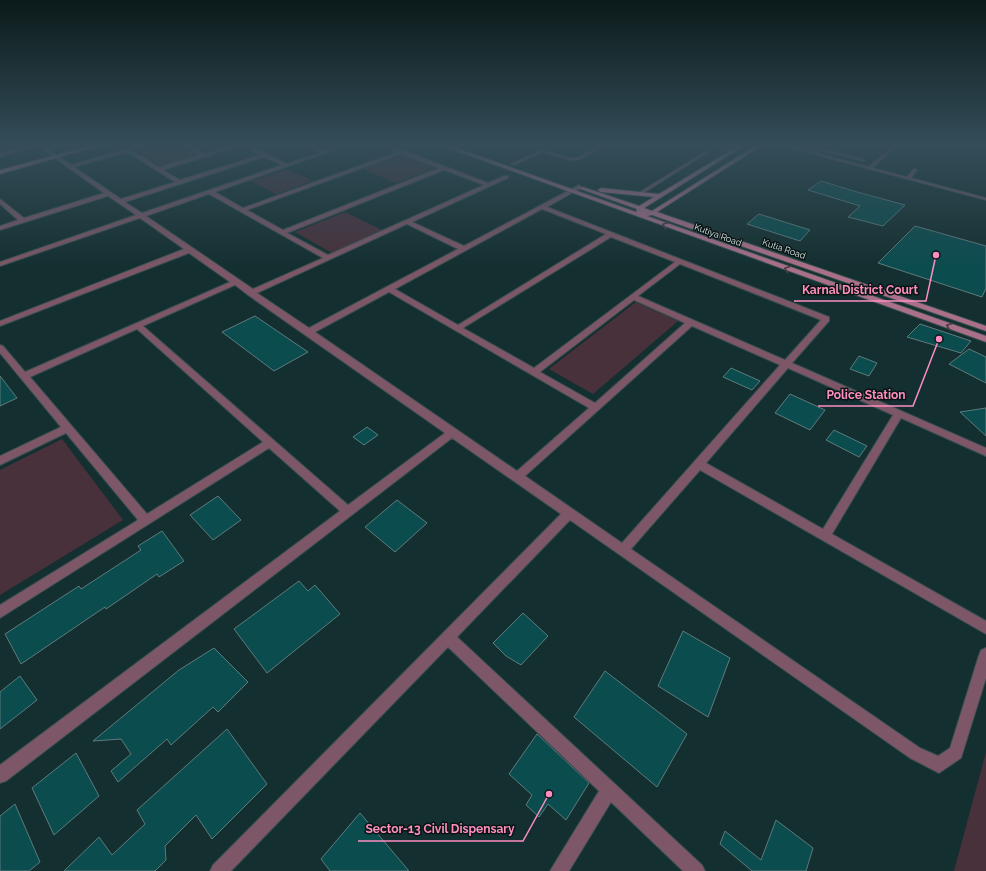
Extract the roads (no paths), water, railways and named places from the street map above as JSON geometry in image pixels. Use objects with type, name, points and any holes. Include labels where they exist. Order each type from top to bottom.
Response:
[{"type":"street","points":[[97,187],[915,753],[939,765],[956,753],[986,655]]},
{"type":"street","points":[[119,202],[165,187]]},
{"type":"street","points":[[0,264],[226,187]]},
{"type":"street","points":[[242,210],[306,187]]},
{"type":"street","points":[[283,232],[396,187]]},
{"type":"street","points":[[251,293],[485,187]]},
{"type":"street","name":"Kutiya Road","points":[[559,187],[639,212],[986,339]]},
{"type":"street","name":"Kutia Road","points":[[578,187],[639,212],[652,213],[986,329]]},
{"type":"street","points":[[639,212],[675,187]]},
{"type":"street","points":[[652,213],[694,187]]},
{"type":"street","points":[[309,332],[571,191],[582,188],[660,196]]},
{"type":"street","points":[[210,192],[328,258]]},
{"type":"street","points":[[0,228],[108,194]]},
{"type":"street","points":[[0,201],[23,221]]},
{"type":"street","points":[[542,207],[826,319],[623,550]]},
{"type":"street","points":[[407,222],[464,249]]},
{"type":"street","points":[[458,328],[611,234]]},
{"type":"street","points":[[0,324],[189,250]]},
{"type":"street","points":[[534,372],[680,261]]},
{"type":"street","points":[[24,376],[236,282]]},
{"type":"street","points":[[389,289],[595,407]]},
{"type":"street","points":[[634,297],[986,452]]},
{"type":"street","points":[[518,477],[691,322]]},
{"type":"street","points":[[138,326],[348,512]]},
{"type":"street","points":[[0,348],[146,521]]},
{"type":"street","points":[[825,536],[899,413]]},
{"type":"street","points":[[0,461],[67,428]]},
{"type":"street","points":[[0,775],[453,432]]},
{"type":"street","points":[[0,612],[270,442]]},
{"type":"street","points":[[699,464],[986,628]]},
{"type":"street","points":[[219,871],[570,513]]},
{"type":"street","points":[[448,638],[696,871]]},
{"type":"street","points":[[559,871],[609,790]]},
{"type":"lane","points":[[639,194],[651,187]]},
{"type":"lane","points":[[940,187],[986,199]]},
{"type":"place","name":"Karnal District Court","points":[[936,255]]},
{"type":"place","name":"Police Station","points":[[939,339]]},
{"type":"place","name":"Sector-13 Civil Dispensary","points":[[549,794]]}]
